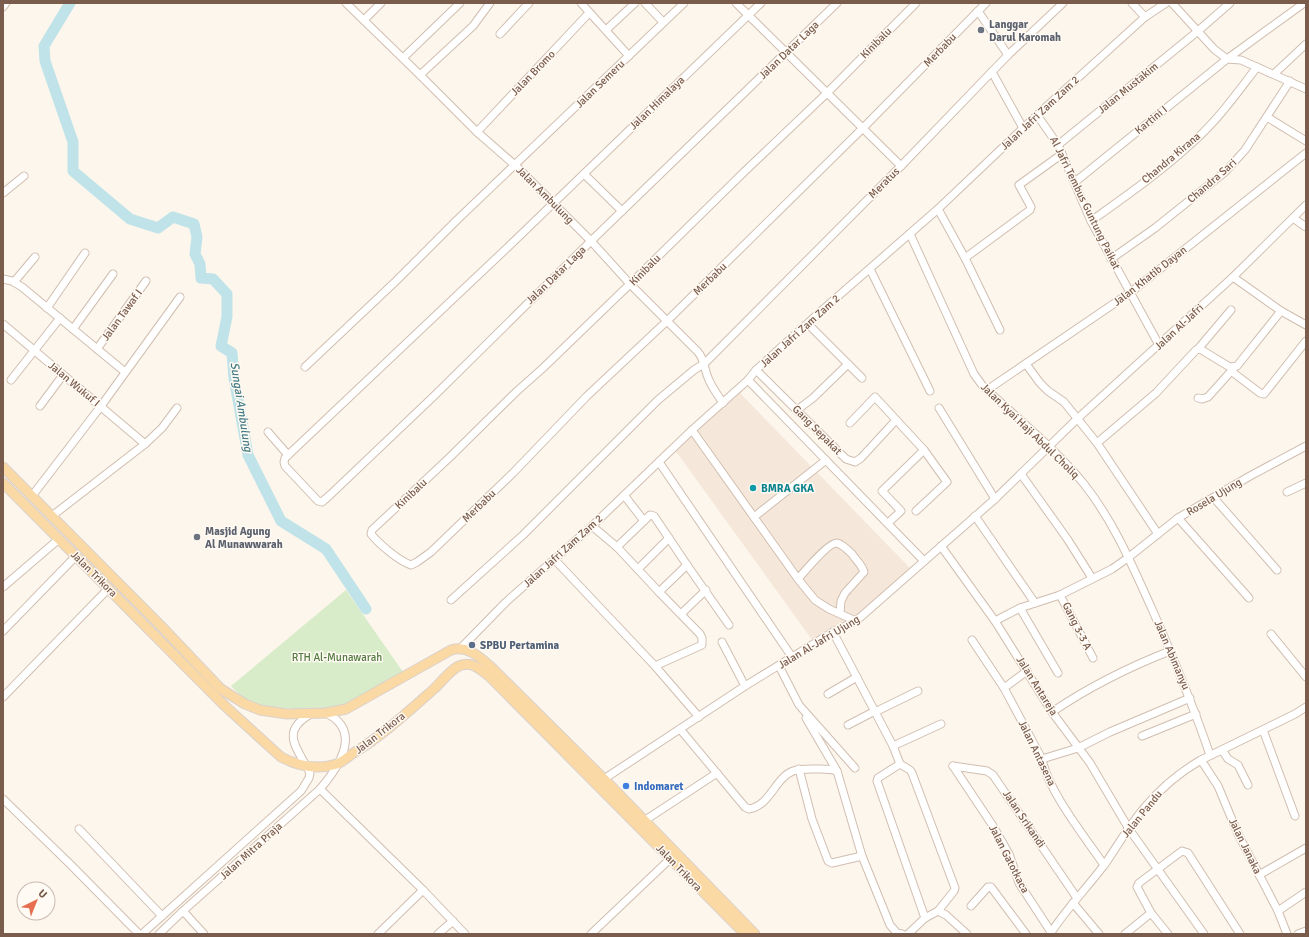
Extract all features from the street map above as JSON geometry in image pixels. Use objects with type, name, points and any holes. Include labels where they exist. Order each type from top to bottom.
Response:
[{"type":"main road","name":"Jalan Trikora","points":[[3,467],[161,626],[221,689],[245,704],[260,710],[312,714],[346,709],[451,650],[460,649],[474,653],[482,658],[670,859],[745,934]]},
{"type":"main road","name":"Jalan Trikora","points":[[3,482],[226,708],[281,757],[291,762],[307,766],[321,767],[338,764],[378,736],[430,692],[455,668],[466,664],[480,668],[555,736]]},
{"type":"main road","points":[[152,633],[161,626]]},
{"type":"main road","name":"Jalan Trikora","points":[[564,745],[604,779],[755,934]]},
{"type":"street","points":[[3,7],[6,3]]},
{"type":"street","name":"Jalan Ambulung","points":[[346,3],[404,58],[477,132],[516,166],[591,241],[630,284],[668,320],[698,352],[705,363],[709,380],[723,403]]},
{"type":"street","points":[[364,20],[381,3]]},
{"type":"street","points":[[404,58],[460,3]]},
{"type":"street","points":[[420,75],[473,26],[490,3]]},
{"type":"street","points":[[500,34],[529,3]]},
{"type":"street","points":[[606,30],[635,3]]},
{"type":"street","points":[[645,3],[663,22]]},
{"type":"street","name":"Jalan Semeru","points":[[305,367],[684,3]]},
{"type":"street","points":[[736,3],[826,94],[901,166]]},
{"type":"street","name":"Jalan Himalaya","points":[[288,455],[584,174],[761,3]]},
{"type":"street","name":"Jalan Datar Laga","points":[[288,455],[284,460],[285,466],[318,500],[322,502],[435,395],[591,241],[837,3]]},
{"type":"street","name":"Kinibalu","points":[[371,533],[372,530],[548,363],[826,94],[916,3]]},
{"type":"street","name":"Merbabu","points":[[371,533],[376,539],[411,565],[431,552],[513,473],[587,396],[668,320],[863,128],[986,3]]},
{"type":"street","name":"Meratus","points":[[451,600],[523,535],[658,400],[694,370],[705,363],[901,166],[1008,55],[1063,3]]},
{"type":"street","points":[[1132,3],[1145,17]]},
{"type":"street","name":"Jalan Jafri Zam Zam 2","points":[[460,649],[506,602],[592,526],[692,430],[748,380],[756,370],[938,209],[1037,115],[1145,17],[1166,3]]},
{"type":"street","points":[[1172,3],[1214,49],[1227,59],[1241,60],[1306,88]]},
{"type":"street","name":"Jalan Mustakim","points":[[1058,145],[1198,32],[1230,3]]},
{"type":"street","points":[[584,4],[589,13],[629,56]]},
{"type":"street","name":"Kartini I","points":[[1075,182],[1227,59],[1305,4]]},
{"type":"street","points":[[978,11],[1008,55]]},
{"type":"street","name":"Jalan Bromo","points":[[477,132],[589,13]]},
{"type":"street","points":[[1274,74],[1306,44]]},
{"type":"street","name":"Chandra Kirana","points":[[1091,221],[1194,142],[1219,115],[1256,67]]},
{"type":"street","points":[[992,72],[1023,128]]},
{"type":"street","name":"Chandra Sari","points":[[1111,259],[1155,228],[1225,172],[1245,150],[1290,81]]},
{"type":"street","name":"Al Jafri Tembus Guntung Paikat","points":[[1037,115],[1058,145],[1091,221],[1159,345]]},
{"type":"street","points":[[1267,117],[1306,141]]},
{"type":"street","name":"Jalan Khatib Dayan","points":[[987,390],[1131,292],[1306,153]]},
{"type":"street","points":[[965,258],[1030,210],[1031,208],[1019,185],[1062,154]]},
{"type":"street","points":[[584,174],[622,211]]},
{"type":"street","points":[[3,193],[24,176]]},
{"type":"street","name":"Jalan Al-Jafri","points":[[1049,447],[1233,277],[1306,205]]},
{"type":"street","points":[[938,209],[965,258],[1000,330]]},
{"type":"street","points":[[1293,218],[1306,227]]},
{"type":"street","name":"Jalan Kyai Haji Abdul Choliq","points":[[910,234],[974,374],[987,390],[1049,447],[1084,484],[1107,517],[1129,557]]},
{"type":"street","points":[[47,308],[85,253]]},
{"type":"street","points":[[14,282],[35,257]]},
{"type":"street","points":[[870,269],[930,391]]},
{"type":"street","points":[[73,329],[113,274]]},
{"type":"street","points":[[1233,277],[1281,311],[1306,325]]},
{"type":"street","points":[[3,279],[14,282],[22,287],[125,372]]},
{"type":"street","name":"Jalan Tawaf I","points":[[97,349],[146,281]]},
{"type":"street","points":[[32,496],[101,406],[180,298]]},
{"type":"street","points":[[1097,443],[1156,393],[1198,349],[1231,310]]},
{"type":"street","points":[[1198,398],[1202,399],[1208,397],[1232,369],[1240,363],[1281,311]]},
{"type":"street","points":[[11,380],[60,318]]},
{"type":"street","points":[[808,324],[862,378]]},
{"type":"street","name":"Jalan Wukuf I","points":[[4,329],[34,350],[145,444]]},
{"type":"street","points":[[1198,349],[1228,366],[1260,393],[1264,394],[1306,341]]},
{"type":"street","points":[[797,410],[813,398],[848,364]]},
{"type":"street","points":[[1026,364],[1040,383],[1048,391],[1064,402],[1097,443],[1158,534]]},
{"type":"street","name":"Gang Sepakat","points":[[756,370],[846,459],[855,462],[896,420]]},
{"type":"street","points":[[40,406],[63,375]]},
{"type":"street","points":[[748,380],[924,561]]},
{"type":"street","points":[[850,423],[875,397],[924,450],[947,482],[916,512]]},
{"type":"street","points":[[52,516],[145,444],[162,428],[177,408]]},
{"type":"street","points":[[939,408],[995,499]]},
{"type":"street","points":[[692,430],[798,579],[816,600],[829,609],[856,621]]},
{"type":"street","points":[[268,432],[288,455]]},
{"type":"street","name":"Rosela Ujung","points":[[995,620],[1020,608],[1060,595],[1112,569],[1178,518],[1250,476],[1306,446]]},
{"type":"street","name":"Jalan Al-Jafri Ujung","points":[[604,779],[745,686],[833,632],[856,621],[995,499],[1049,447]]},
{"type":"street","points":[[888,523],[901,511],[882,491],[924,450]]},
{"type":"street","points":[[754,517],[826,460]]},
{"type":"street","points":[[659,462],[792,658]]},
{"type":"street","points":[[1022,474],[1068,540],[1092,578]]},
{"type":"street","points":[[1287,492],[1306,483]]},
{"type":"street","points":[[624,496],[644,521]]},
{"type":"street","points":[[1214,498],[1277,570]]},
{"type":"street","points":[[617,548],[650,515],[653,515],[730,625]]},
{"type":"street","points":[[975,516],[1035,603]]},
{"type":"street","points":[[1178,518],[1250,598]]},
{"type":"street","points":[[592,526],[638,569],[700,634],[702,638],[702,645],[655,666]]},
{"type":"street","points":[[638,569],[669,538]]},
{"type":"street","points":[[3,587],[59,539]]},
{"type":"street","points":[[798,579],[825,550],[836,543],[842,546],[860,563],[864,572],[841,601],[840,613]]},
{"type":"street","name":"Jalan Antareja","points":[[942,546],[995,620],[1052,712],[1090,763],[1129,829],[1204,934]]},
{"type":"street","points":[[3,631],[76,556]]},
{"type":"street","name":"Jalan Abimanyu","points":[[1129,557],[1190,698],[1210,755]]},
{"type":"street","points":[[554,559],[655,666],[699,717]]},
{"type":"street","points":[[659,592],[688,565]]},
{"type":"street","points":[[3,697],[109,588]]},
{"type":"street","points":[[681,614],[706,590]]},
{"type":"street","name":"Gang 3-3 A","points":[[1060,595],[1093,658]]},
{"type":"street","points":[[1020,608],[1058,674]]},
{"type":"street","points":[[833,632],[893,746],[900,764],[912,773],[955,888],[938,911],[925,918],[908,934]]},
{"type":"street","points":[[1271,634],[1306,677]]},
{"type":"street","name":"Jalan Antasena","points":[[972,640],[1004,688],[1042,759],[1045,771],[1051,783],[1065,807],[1104,865]]},
{"type":"street","points":[[722,642],[745,686]]},
{"type":"street","points":[[1052,712],[1071,699],[1134,666],[1170,651]]},
{"type":"street","points":[[779,666],[799,705],[837,771],[862,856],[890,925],[897,933],[902,934]]},
{"type":"street","points":[[1004,688],[1027,671]]},
{"type":"street","points":[[828,694],[857,677]]},
{"type":"street","points":[[848,725],[918,691]]},
{"type":"street","points":[[1042,759],[1078,748],[1110,732],[1190,698]]},
{"type":"street","points":[[799,705],[855,768]]},
{"type":"street","name":"Jalan Pandu","points":[[1050,933],[1104,865],[1145,807],[1164,787],[1187,768],[1201,760],[1296,714],[1306,707]]},
{"type":"street","points":[[326,713],[334,717],[339,723],[345,736],[345,749],[338,764]]},
{"type":"street","points":[[307,766],[299,756],[293,741],[295,728],[298,722],[312,714]]},
{"type":"street","points":[[1142,736],[1196,714]]},
{"type":"street","points":[[893,746],[941,724]]},
{"type":"street","points":[[680,729],[745,807],[749,809],[759,806],[787,774],[799,769],[831,768],[837,771]]},
{"type":"street","points":[[1263,730],[1295,816]]},
{"type":"street","points":[[1222,750],[1228,760],[1238,766],[1248,785]]},
{"type":"street","name":"Jalan Janaka","points":[[1201,760],[1218,786],[1238,834],[1278,911],[1287,934]]},
{"type":"street","name":"Jalan Mitra Praja","points":[[159,934],[320,789],[338,764]]},
{"type":"street","points":[[900,764],[878,778],[877,781],[925,918]]},
{"type":"street","name":"Jalan Mitra Praja","points":[[140,934],[301,791],[309,778],[310,773],[307,766]]},
{"type":"street","name":"Jalan Srikandi","points":[[953,766],[987,771],[993,775],[1099,934]]},
{"type":"street","name":"Jalan Gatotkaca","points":[[953,766],[994,826],[1009,854],[1020,883],[1050,933]]},
{"type":"street","points":[[799,769],[812,819],[828,861],[832,863],[862,856]]},
{"type":"street","points":[[644,821],[717,773]]},
{"type":"street","points":[[320,789],[423,890],[465,934]]},
{"type":"street","points":[[3,799],[140,934]]},
{"type":"street","points":[[79,829],[162,916]]},
{"type":"street","points":[[1259,875],[1306,848]]},
{"type":"street","points":[[1168,934],[1151,912],[1137,887],[1139,883],[1182,851],[1188,853],[1240,934]]},
{"type":"street","points":[[591,934],[670,859]]},
{"type":"street","points":[[971,906],[988,887],[991,887],[1026,934]]},
{"type":"street","points":[[378,934],[423,890]]},
{"type":"street","points":[[1278,911],[1306,892]]},
{"type":"street","points":[[183,911],[204,934]]},
{"type":"street","points":[[938,911],[946,915],[967,934]]},
{"type":"street","points":[[1125,934],[1151,912]]},
{"type":"street","points":[[438,934],[453,921]]},
{"type":"street","points":[[1298,934],[1306,931]]},
{"type":"shaded area","points":[[739,392],[910,568],[856,621],[815,644],[675,450]]},
{"type":"green space","name":"RTH Al-Munawarah","points":[[346,590],[403,672],[341,706],[318,712],[260,705],[249,701],[231,686]]},
{"type":"waterway","name":"Sungai Ambulung","points":[[70,3],[44,46],[45,61],[73,142],[73,171],[130,219],[158,228],[173,217],[194,224],[197,237],[195,254],[200,264],[201,278],[213,279],[227,294],[227,317],[221,346],[232,353],[234,378],[248,455],[281,521],[326,549],[366,609]]},
{"type":"place","name":"Langgar Darul Karomah","points":[[981,30]]},
{"type":"place","name":"BMRA GKA","points":[[753,488]]},
{"type":"place","name":"Masjid Agung Al Munawwarah","points":[[197,537]]},
{"type":"place","name":"SPBU Pertamina","points":[[472,645]]},
{"type":"place","name":"Indomaret","points":[[626,786]]}]
